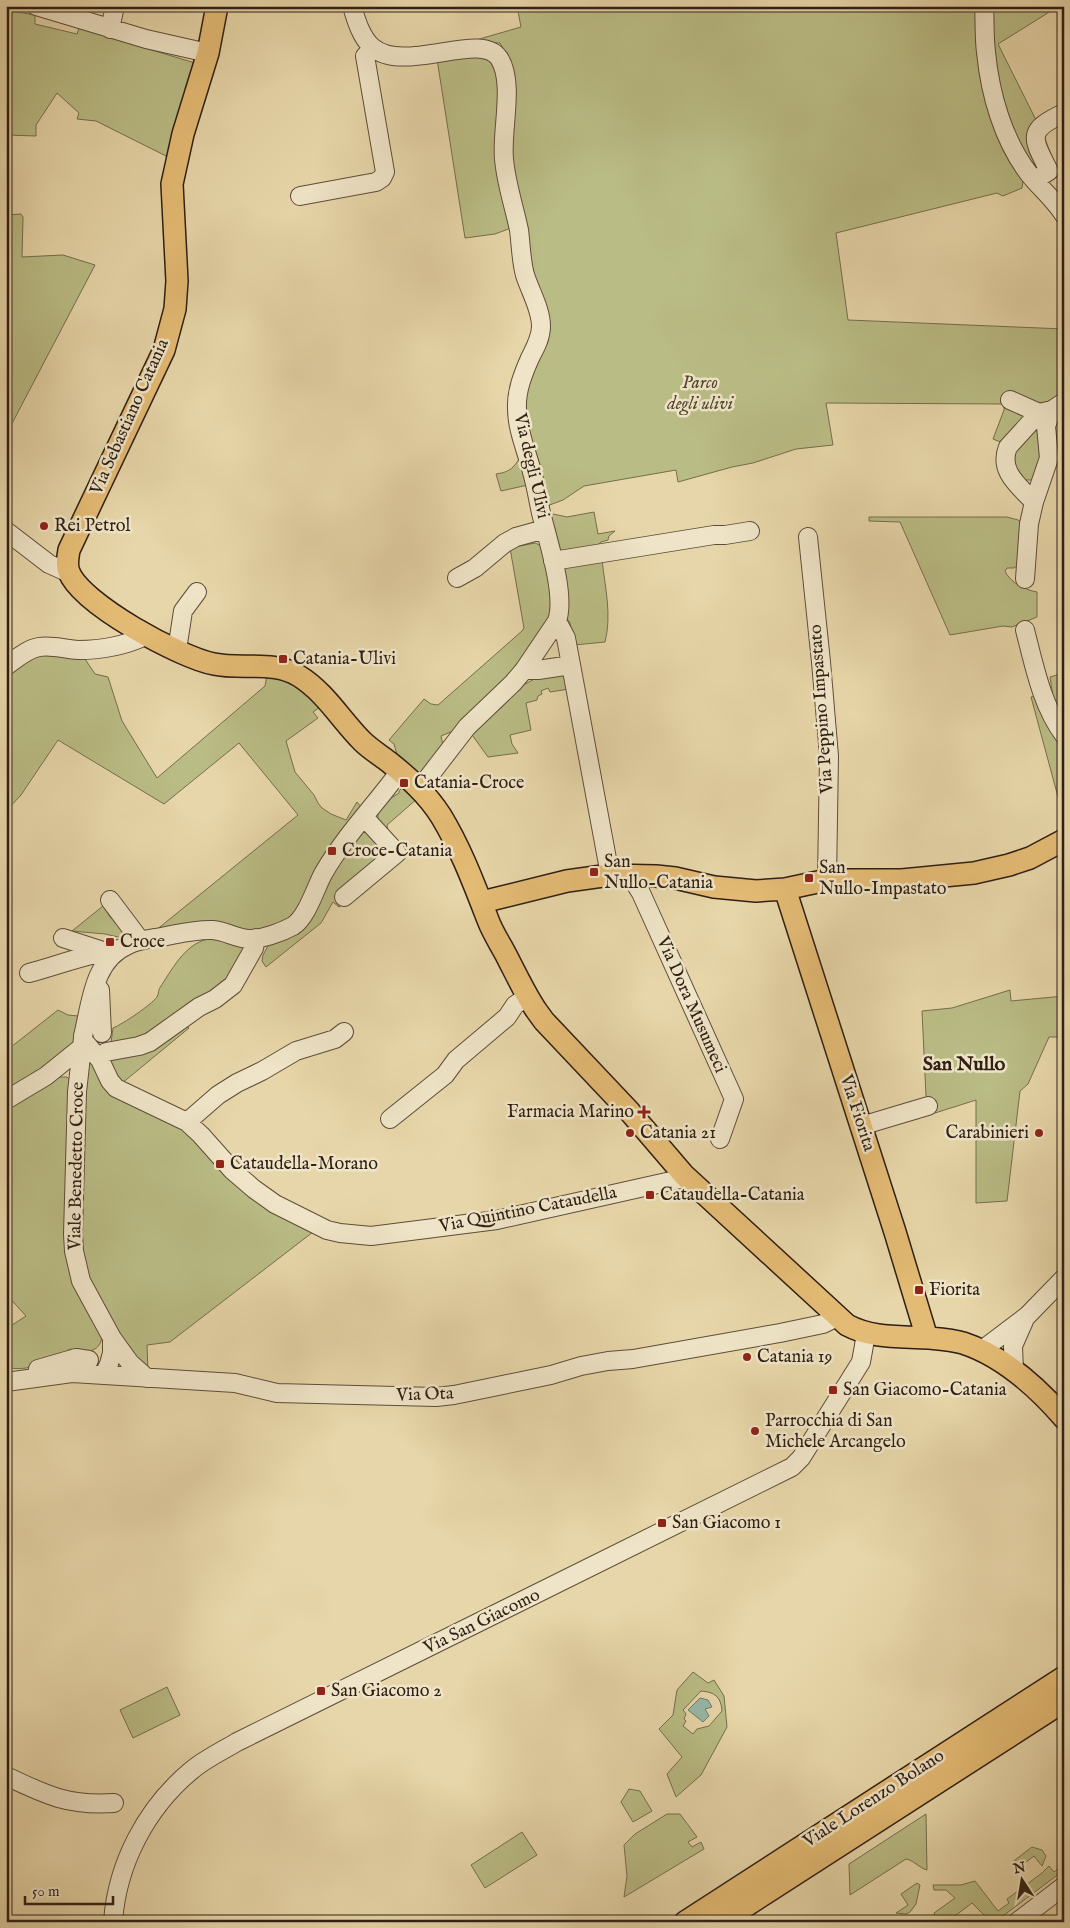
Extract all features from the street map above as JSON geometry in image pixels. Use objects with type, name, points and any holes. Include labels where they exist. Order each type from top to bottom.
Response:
[{"type":"main road","name":"Via Sebastiano Catania","points":[[69,573],[67,562],[69,550],[164,350],[175,309],[177,281],[172,184],[183,134],[208,53],[217,6]]},
{"type":"main road","points":[[69,573],[75,582],[91,597],[145,636],[202,661],[228,666],[273,667],[297,674],[315,688],[362,742],[420,788],[441,816],[454,840],[472,876],[488,921],[527,997],[544,1021],[630,1112],[684,1175],[837,1318],[847,1325],[866,1334],[883,1337],[927,1338],[963,1343],[996,1360],[1043,1395],[1064,1418]]},
{"type":"main road","points":[[1030,858],[1064,840]]},
{"type":"main road","points":[[482,902],[567,881],[620,875],[675,878],[732,890],[756,891],[785,889],[827,880],[902,880],[974,872],[1009,865],[1064,849]]},
{"type":"main road","name":"Via Fiorita","points":[[785,889],[927,1338]]},
{"type":"main road","name":"Viale Lorenzo Bolano","points":[[685,1922],[1064,1677]]},
{"type":"main road","name":"Viale Lorenzo Bolano","points":[[721,1922],[1064,1701]]},
{"type":"street","points":[[36,6],[146,39],[208,53]]},
{"type":"street","points":[[110,29],[115,6]]},
{"type":"street","points":[[300,196],[376,182],[385,172],[365,56],[373,48],[363,35],[352,6]]},
{"type":"street","points":[[984,6],[987,63],[1000,116],[1011,144],[1064,200]]},
{"type":"street","name":"Via degli Ulivi","points":[[373,48],[388,56],[396,57],[476,48],[493,51],[501,59],[506,88],[503,140],[506,176],[519,229],[524,274],[539,314],[541,327],[538,342],[518,391],[517,417],[553,562],[560,605],[557,621],[566,638],[584,726],[620,875]]},
{"type":"street","points":[[1064,113],[1043,124],[1036,134],[1036,145],[1042,175],[1064,215]]},
{"type":"street","points":[[1010,400],[1051,408]]},
{"type":"street","points":[[1025,580],[1029,524],[1048,458],[1046,426],[1051,408]]},
{"type":"street","points":[[1034,502],[1007,472],[1005,458],[1008,447],[1051,408]]},
{"type":"street","points":[[457,578],[475,568],[505,543],[516,537],[545,529]]},
{"type":"street","points":[[6,531],[49,564],[69,573]]},
{"type":"street","points":[[553,562],[714,535],[725,536],[750,531]]},
{"type":"street","name":"Via Peppino Impastato","points":[[808,537],[829,756],[827,880]]},
{"type":"street","points":[[177,650],[184,611],[197,592]]},
{"type":"street","points":[[420,788],[467,727],[514,683],[557,621]]},
{"type":"street","points":[[1025,630],[1034,669],[1048,706],[1064,736]]},
{"type":"street","points":[[6,666],[25,653],[41,647],[77,650],[108,648],[130,643],[145,636]]},
{"type":"street","points":[[524,670],[571,665]]},
{"type":"street","points":[[29,973],[112,950],[140,940],[204,930],[226,932],[250,939],[277,932],[298,922],[303,916],[324,874],[364,817],[400,771]]},
{"type":"street","points":[[344,897],[397,853],[364,817]]},
{"type":"street","name":"Via Dora Musumeci","points":[[620,875],[641,894],[734,1100],[720,1139]]},
{"type":"street","points":[[110,900],[140,940]]},
{"type":"street","points":[[63,938],[112,950]]},
{"type":"street","name":"Viale Benedetto Croce","points":[[6,1100],[53,1074],[91,1049],[139,1046],[150,1042],[233,985],[254,948],[256,938]]},
{"type":"street","points":[[91,1049],[100,1007],[101,972],[112,950]]},
{"type":"street","points":[[390,1119],[445,1075],[456,1060],[507,1017],[515,1005],[527,997]]},
{"type":"street","points":[[187,1122],[218,1095],[237,1083],[296,1051],[335,1039],[344,1032]]},
{"type":"street","name":"Viale Benedetto Croce","points":[[91,1049],[73,1234],[74,1251],[81,1281],[112,1338],[130,1363],[147,1378]]},
{"type":"street","name":"Via Quintino Cataudella","points":[[91,1049],[110,1071],[116,1088],[187,1122],[233,1171],[276,1204],[313,1225],[340,1233],[372,1236],[397,1234],[497,1220],[680,1179],[684,1175]]},
{"type":"street","points":[[861,1126],[928,1106]]},
{"type":"street","points":[[1027,1316],[1016,1335],[1013,1346],[996,1360],[986,1347],[1027,1316],[1064,1278]]},
{"type":"street","name":"Via Ota","points":[[6,1382],[72,1373],[104,1374],[235,1383],[277,1393],[436,1397],[551,1375],[590,1365],[780,1333],[824,1324],[837,1318]]},
{"type":"street","points":[[72,1373],[105,1345],[107,1338],[103,1322]]},
{"type":"street","name":"Via San Giacomo","points":[[113,1922],[115,1899],[120,1880],[142,1829],[163,1799],[193,1769],[237,1742],[792,1467],[801,1458],[861,1362],[866,1334]]},
{"type":"street","points":[[104,1374],[110,1364],[112,1338]]},
{"type":"street","points":[[6,1370],[27,1372],[76,1358],[89,1360]]},
{"type":"street","points":[[6,1776],[45,1795],[71,1802],[114,1803]]},
{"type":"street","points":[[1017,1922],[1064,1886]]},
{"type":"green space","name":"Parco degli ulivi","points":[[517,6],[980,6],[980,36],[1025,177],[1022,188],[1003,196],[997,193],[836,233],[848,320],[1064,329],[1064,396],[1027,414],[1003,443],[993,439],[1004,410],[1004,404],[826,403],[833,445],[796,449],[753,463],[678,482],[676,470],[584,486],[563,500],[547,506],[520,411],[534,360],[548,342],[547,325],[513,190],[506,54],[500,43],[469,42],[521,27]]},
{"type":"green space","points":[[988,6],[1059,6],[998,44],[1036,120],[1040,164],[1034,170],[1021,152],[993,72]]},
{"type":"green space","points":[[6,10],[35,15],[35,24],[77,34],[79,28],[195,63],[168,157],[96,121],[77,119],[79,113],[57,93],[36,125],[36,136],[6,135]]},
{"type":"green space","points":[[489,58],[497,72],[511,228],[495,234],[465,238],[437,59]]},
{"type":"green space","points":[[21,214],[23,217],[22,257],[63,255],[95,265],[6,435],[6,215]]},
{"type":"green space","points":[[1042,420],[1042,456],[1034,480],[1025,480],[1014,464],[1015,456],[1023,441]]},
{"type":"green space","points":[[521,456],[528,485],[501,491],[496,474],[512,468]]},
{"type":"green space","points":[[594,512],[598,534],[615,531],[609,536],[608,540],[601,542],[596,547],[559,555],[547,517],[553,514],[567,517]]},
{"type":"green space","points":[[869,517],[1007,517],[1018,520],[1021,522],[1019,564],[1014,568],[1007,568],[1005,571],[1019,585],[1037,592],[1037,617],[1012,627],[1003,626],[950,635],[900,522],[869,521]]},
{"type":"green space","points":[[535,543],[542,546],[553,590],[554,602],[549,619],[540,637],[514,672],[453,731],[441,736],[444,750],[418,778],[399,762],[394,744],[389,740],[424,699],[431,704],[438,705],[522,631],[524,628],[510,548]]},
{"type":"green space","points":[[602,560],[608,611],[605,642],[574,645],[570,623],[566,617],[563,565]]},
{"type":"green space","points":[[39,654],[83,656],[95,674],[108,677],[122,721],[157,778],[265,686],[267,675],[296,686],[320,707],[313,712],[318,718],[286,741],[295,772],[322,808],[331,814],[346,820],[357,802],[362,808],[298,916],[270,930],[155,931],[298,815],[239,743],[164,804],[58,740],[21,795],[6,811],[6,674]]},
{"type":"green space","points":[[564,671],[569,689],[550,692],[548,688],[541,691],[542,694],[538,696],[537,700],[526,703],[531,730],[510,735],[512,744],[518,753],[488,757],[470,732],[520,687],[536,678]]},
{"type":"green space","points":[[1064,673],[1064,724],[1054,704],[1050,677]]},
{"type":"green space","points":[[1035,696],[1064,746],[1064,819],[1031,697]]},
{"type":"green space","points":[[404,786],[418,798],[387,825],[389,837],[378,820],[378,810],[399,793]]},
{"type":"green space","points":[[363,826],[389,850],[344,903],[339,907],[333,902],[321,923],[266,967],[262,961],[269,944],[318,895]]},
{"type":"green space","points":[[103,906],[110,917],[126,934],[118,937],[72,931]]},
{"type":"green space","points":[[213,938],[242,946],[244,949],[228,982],[151,1035],[111,1043],[113,1028],[136,1014],[158,996],[160,987],[182,956],[196,944]]},
{"type":"green space","points":[[1010,990],[1011,1001],[1064,996],[1064,1037],[1049,1037],[1028,1084],[1020,1091],[1007,1201],[976,1203],[976,1100],[935,1113],[931,1098],[926,1096],[922,1011],[952,1008]]},
{"type":"green space","points":[[58,1010],[68,1015],[78,1016],[79,1018],[76,1047],[6,1095],[6,1051]]},
{"type":"green space","points":[[186,1026],[189,1028],[121,1084],[114,1072],[110,1058]]},
{"type":"green space","points":[[91,1063],[176,1123],[207,1149],[232,1182],[248,1195],[313,1232],[170,1342],[147,1345],[148,1372],[130,1357],[90,1286],[81,1255],[82,1102],[88,1064]]},
{"type":"green space","points":[[57,1077],[67,1077],[72,1082],[66,1233],[102,1337],[98,1347],[90,1351],[70,1349],[40,1365],[22,1368],[6,1367],[6,1329],[26,1316],[6,1294],[6,1106]]},
{"type":"green space","points":[[693,1672],[708,1683],[714,1680],[724,1696],[727,1727],[701,1775],[676,1797],[667,1774],[682,1757],[659,1729],[673,1715],[677,1690]],"holes":[[[701,1691],[714,1694],[719,1699],[722,1711],[709,1726],[697,1729],[693,1734],[683,1726],[686,1721],[684,1719],[686,1714],[683,1710]]]},
{"type":"green space","points":[[167,1687],[180,1715],[133,1738],[120,1710]]},
{"type":"green space","points":[[629,1789],[640,1791],[652,1811],[633,1822],[621,1802]]},
{"type":"green space","points":[[667,1814],[680,1814],[697,1837],[688,1842],[692,1847],[701,1842],[704,1849],[624,1897],[627,1876],[624,1845],[635,1834]]},
{"type":"green space","points":[[926,1814],[927,1870],[906,1859],[850,1895],[849,1864]]},
{"type":"green space","points":[[522,1832],[537,1855],[485,1888],[471,1865]]},
{"type":"green space","points":[[1032,1847],[1042,1850],[1046,1856],[1042,1866],[1034,1856],[1018,1868],[1014,1862],[1015,1860]]},
{"type":"green space","points":[[1064,1857],[1064,1870],[995,1922],[978,1922],[985,1916],[972,1903],[947,1922],[935,1922],[934,1913],[955,1898],[946,1890],[934,1890],[933,1885],[961,1885],[975,1881],[998,1911],[1009,1903],[1007,1899],[1049,1866],[1054,1872],[1063,1865],[1059,1859]]},
{"type":"green space","points":[[917,1883],[920,1885],[916,1904],[906,1914],[896,1913],[908,1905],[901,1894]]},
{"type":"shaded area","points":[[700,1698],[708,1700],[712,1707],[705,1709],[709,1716],[703,1722],[688,1710]]},
{"type":"place","name":"Rei Petrol","points":[[44,526]]},
{"type":"place","name":"Catania-Ulivi","points":[[283,659]]},
{"type":"place","name":"Catania-Croce","points":[[404,783]]},
{"type":"place","name":"Croce-Catania","points":[[332,851]]},
{"type":"place","name":"San Nullo-Catania","points":[[594,872]]},
{"type":"place","name":"San Nullo-Impastato","points":[[809,878]]},
{"type":"place","name":"Croce","points":[[110,942]]},
{"type":"place","name":"Farmacia Marino","points":[[644,1112]]},
{"type":"place","name":"Catania 21","points":[[630,1133]]},
{"type":"place","name":"Carabinieri","points":[[1039,1133]]},
{"type":"place","name":"Cataudella-Morano","points":[[220,1164]]},
{"type":"place","name":"Cataudella-Catania","points":[[650,1195]]},
{"type":"place","name":"Fiorita","points":[[919,1290]]},
{"type":"place","name":"Catania 19","points":[[747,1357]]},
{"type":"place","name":"San Giacomo-Catania","points":[[833,1390]]},
{"type":"place","name":"Parrocchia di San Michele Arcangelo","points":[[755,1431]]},
{"type":"place","name":"San Giacomo 1","points":[[662,1523]]},
{"type":"place","name":"San Giacomo 2","points":[[321,1691]]},
{"type":"district","name":"San Nullo","points":[[964,1064]]}]
